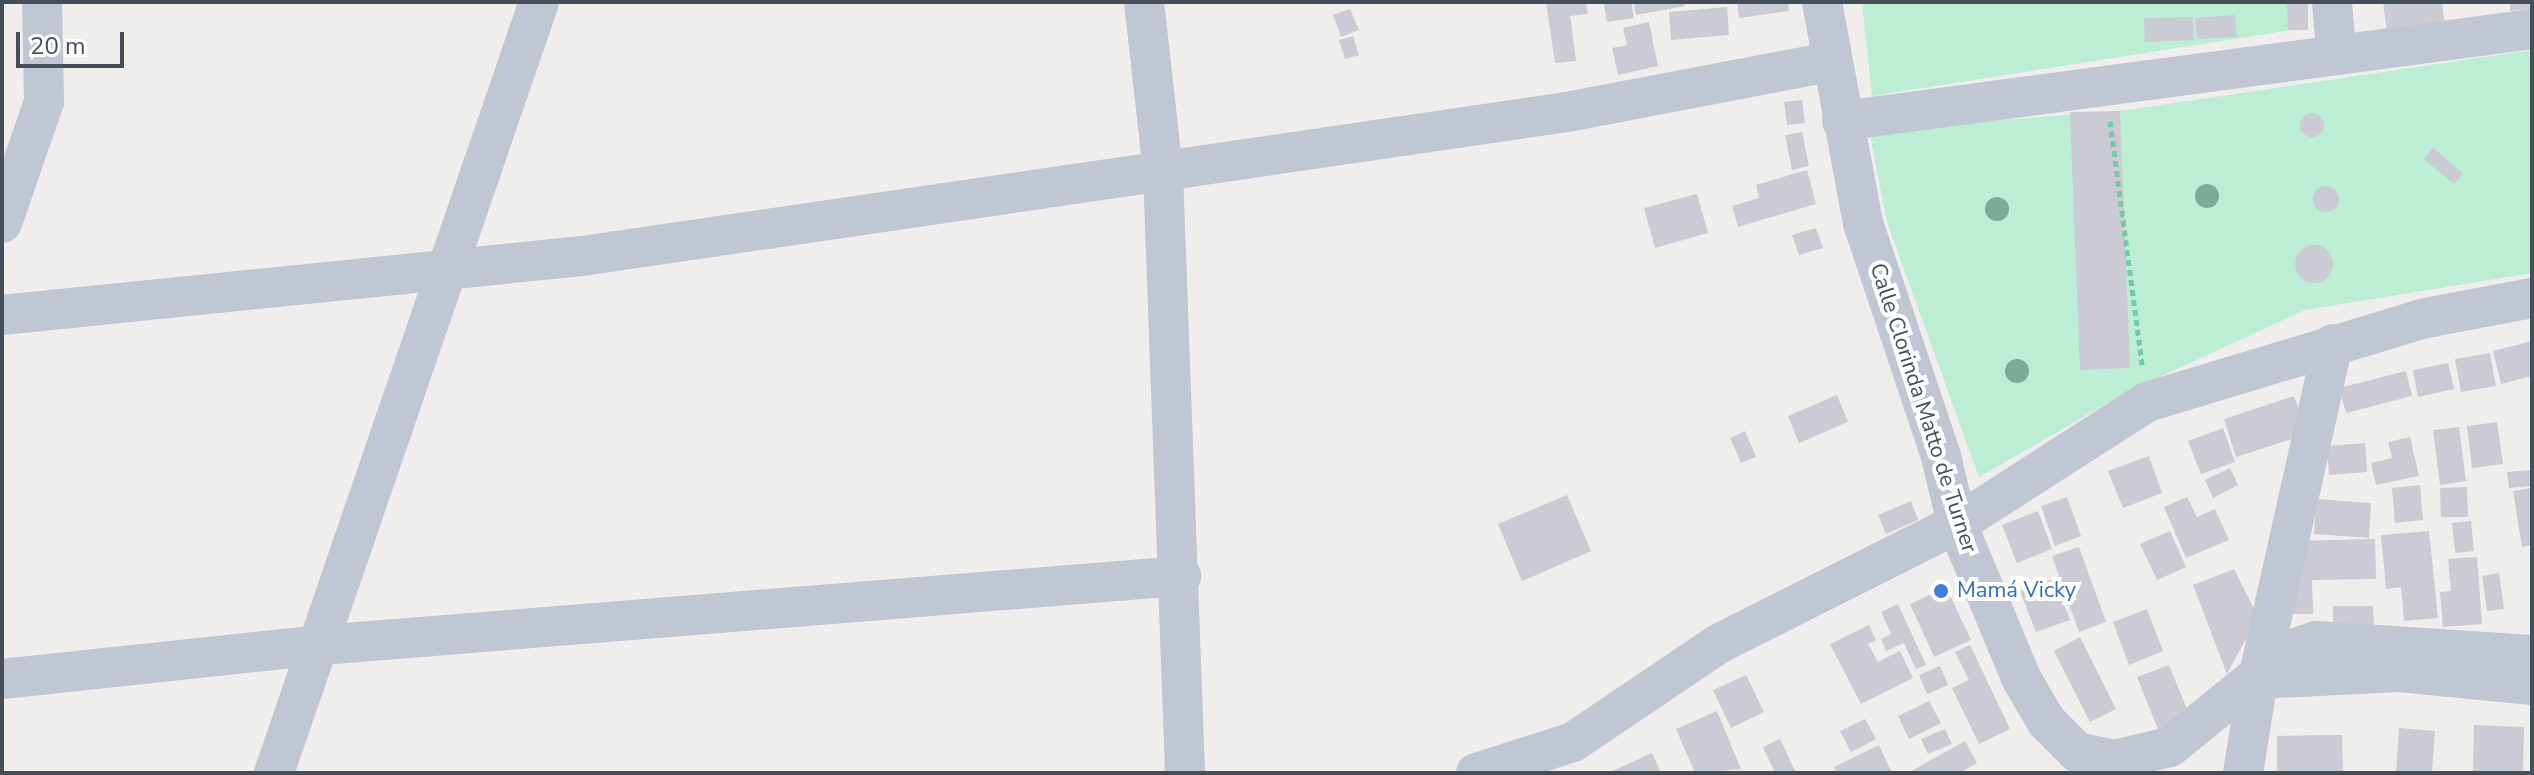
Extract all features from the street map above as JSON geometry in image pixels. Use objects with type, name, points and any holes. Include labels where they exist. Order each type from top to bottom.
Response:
[{"type":"street","points":[[2,223],[44,102],[42,2]]},
{"type":"street","points":[[274,773],[321,645],[539,2]]},
{"type":"street","points":[[1144,2],[1163,172],[1181,576],[1185,773]]},
{"type":"street","name":"Calle Clorinda Matto de Turner","points":[[1822,2],[1830,62],[1863,223],[1941,456],[1957,524],[2034,700],[2046,721],[2077,752],[2076,764],[2114,760],[2170,747],[2258,679],[2289,650],[2316,641],[2532,655]]},
{"type":"street","points":[[2332,2],[2336,52]]},
{"type":"street","points":[[1842,121],[2336,52],[2532,29]]},
{"type":"street","points":[[2,315],[582,256],[1567,112],[1830,62]]},
{"type":"street","points":[[1476,773],[1573,742],[1720,643],[1957,524],[2147,402],[2426,318],[2532,298]]},
{"type":"street","points":[[2243,773],[2258,679],[2333,344]]},
{"type":"street","points":[[2,679],[321,645],[1181,576]]},
{"type":"street","points":[[2258,679],[2400,672],[2532,685]]},
{"type":"path","points":[[2105,84],[2147,402]]},
{"type":"green space","points":[[1862,2],[2296,2],[2298,29],[1872,96]]},
{"type":"green space","points":[[2532,50],[2532,273],[2305,310],[2127,392],[1979,477],[1887,222],[1869,130],[2120,111]]},
{"type":"building","points":[[1546,2],[1586,2],[1588,14],[1570,16],[1576,61],[1555,63]]},
{"type":"building","points":[[1604,2],[1631,2],[1634,18],[1607,22]]},
{"type":"building","points":[[1634,2],[1684,2],[1685,6],[1636,15]]},
{"type":"building","points":[[1737,2],[1788,2],[1789,11],[1739,18]]},
{"type":"building","points":[[2287,2],[2308,2],[2308,30],[2288,30]]},
{"type":"building","points":[[2383,2],[2442,2],[2445,26],[2387,32]]},
{"type":"building","points":[[2510,2],[2532,2],[2532,9],[2510,11]]},
{"type":"building","points":[[1727,7],[1729,35],[1671,40],[1669,12]]},
{"type":"building","points":[[1350,9],[1359,30],[1341,37],[1333,15]]},
{"type":"building","points":[[2235,15],[2237,37],[2197,39],[2195,18]]},
{"type":"building","points":[[2193,17],[2194,40],[2145,42],[2144,18]]},
{"type":"building","points":[[1649,22],[1658,66],[1618,75],[1612,48],[1627,45],[1623,28]]},
{"type":"building","points":[[1353,36],[1359,55],[1345,59],[1339,40]]},
{"type":"building","points":[[1802,100],[1805,123],[1787,125],[1784,102]]},
{"type":"building","points":[[2120,111],[2130,368],[2080,370],[2070,112]]},
{"type":"building","points":[[2312,113],[2323,120],[2324,125],[2317,136],[2312,137],[2301,130],[2300,125],[2307,114]]},
{"type":"building","points":[[1802,132],[1809,166],[1792,170],[1785,135]]},
{"type":"building","points":[[2433,148],[2463,173],[2454,184],[2424,159]]},
{"type":"building","points":[[1807,170],[1816,204],[1738,227],[1732,206],[1759,198],[1756,185]]},
{"type":"building","points":[[2326,186],[2335,190],[2339,199],[2335,208],[2326,212],[2317,208],[2313,199],[2317,190]]},
{"type":"building","points":[[1697,194],[1708,233],[1655,248],[1644,208]]},
{"type":"building","points":[[1816,228],[1823,248],[1799,255],[1792,235]]},
{"type":"building","points":[[2314,245],[2327,251],[2333,264],[2327,277],[2314,283],[2301,277],[2295,264],[2301,251]]},
{"type":"building","points":[[2532,341],[2532,376],[2501,384],[2493,351]]},
{"type":"building","points":[[2490,353],[2496,386],[2461,392],[2455,359]]},
{"type":"building","points":[[2448,363],[2454,389],[2418,397],[2413,370]]},
{"type":"building","points":[[2406,371],[2412,396],[2346,413],[2339,388]]},
{"type":"building","points":[[1837,395],[1848,422],[1799,443],[1788,416]]},
{"type":"building","points":[[2294,396],[2307,434],[2236,457],[2224,419]]},
{"type":"building","points":[[2497,422],[2503,464],[2472,468],[2467,426]]},
{"type":"building","points":[[2459,427],[2466,481],[2440,485],[2433,430]]},
{"type":"building","points":[[2223,428],[2235,462],[2201,474],[2188,441]]},
{"type":"building","points":[[1745,431],[1756,457],[1741,463],[1730,438]]},
{"type":"building","points":[[2410,437],[2419,476],[2376,485],[2371,463],[2392,458],[2388,442]]},
{"type":"building","points":[[2365,443],[2367,472],[2329,475],[2327,446]]},
{"type":"building","points":[[2149,456],[2162,493],[2123,508],[2108,471]]},
{"type":"building","points":[[2230,468],[2238,485],[2213,498],[2205,480]]},
{"type":"building","points":[[2532,470],[2532,486],[2509,488],[2507,472]]},
{"type":"building","points":[[2420,485],[2423,520],[2395,523],[2392,488]]},
{"type":"building","points":[[2467,487],[2468,517],[2441,517],[2440,488]]},
{"type":"building","points":[[2532,488],[2532,545],[2522,547],[2513,491]]},
{"type":"building","points":[[1567,495],[1591,551],[1522,581],[1498,524]]},
{"type":"building","points":[[2067,497],[2081,536],[2055,546],[2041,506]]},
{"type":"building","points":[[2187,497],[2197,517],[2215,509],[2229,540],[2186,558],[2164,507]]},
{"type":"building","points":[[2316,499],[2371,503],[2369,538],[2314,534]]},
{"type":"building","points":[[1911,501],[1918,520],[1886,534],[1878,515]]},
{"type":"building","points":[[2038,511],[2052,549],[2017,563],[2002,525]]},
{"type":"building","points":[[2471,521],[2474,551],[2455,553],[2452,523]]},
{"type":"building","points":[[2170,531],[2186,567],[2157,580],[2140,544]]},
{"type":"building","points":[[2429,531],[2438,618],[2404,621],[2401,587],[2386,589],[2381,535]]},
{"type":"building","points":[[2375,539],[2376,579],[2312,580],[2313,614],[2293,614],[2291,541]]},
{"type":"building","points":[[2079,547],[2106,622],[2079,632],[2052,556]]},
{"type":"building","points":[[2477,557],[2482,624],[2443,627],[2440,592],[2451,591],[2448,559]]},
{"type":"building","points":[[2234,569],[2258,617],[2227,674],[2193,585]]},
{"type":"building","points":[[2499,573],[2504,609],[2487,611],[2482,576]]},
{"type":"building","points":[[2054,579],[2070,620],[2036,632],[2020,591]]},
{"type":"building","points":[[1946,587],[1971,640],[1934,657],[1910,604]]},
{"type":"building","points":[[1898,604],[1926,665],[1916,669],[1904,643],[1886,651],[1881,639],[1891,634],[1881,612]]},
{"type":"building","points":[[2333,606],[2373,606],[2374,628],[2333,628]]},
{"type":"building","points":[[2147,609],[2163,651],[2129,665],[2113,622]]},
{"type":"building","points":[[1869,625],[1876,640],[1868,644],[1878,662],[1900,651],[1913,678],[1861,704],[1830,644]]},
{"type":"building","points":[[2080,637],[2116,709],[2090,722],[2054,651]]},
{"type":"building","points":[[1970,645],[2010,729],[1979,744],[1952,688],[1969,680],[1955,652]]},
{"type":"building","points":[[2169,665],[2191,719],[2159,732],[2137,677]]},
{"type":"building","points":[[1940,666],[1948,685],[1927,694],[1919,675]]},
{"type":"building","points":[[1746,675],[1764,712],[1731,728],[1713,690]]},
{"type":"building","points":[[1929,701],[1941,723],[1909,739],[1898,716]]},
{"type":"building","points":[[1717,711],[1741,769],[1695,773],[1676,729]]},
{"type":"building","points":[[1865,719],[1876,739],[1851,752],[1840,731]]},
{"type":"building","points":[[2474,725],[2524,727],[2523,773],[2473,773]]},
{"type":"building","points":[[2399,728],[2435,731],[2432,773],[2396,773]]},
{"type":"building","points":[[1945,729],[1952,744],[1928,754],[1921,739]]},
{"type":"building","points":[[2342,735],[2343,773],[2277,773],[2277,736]]},
{"type":"building","points":[[1780,739],[1796,773],[1775,773],[1763,747]]},
{"type":"building","points":[[1965,741],[1977,763],[1959,773],[1908,773]]},
{"type":"building","points":[[1879,745],[1892,773],[1837,773],[1834,767]]},
{"type":"building","points":[[1652,753],[1661,773],[1608,773]]},
{"type":"place","name":"Mamá Vicky","points":[[1941,591]]}]
